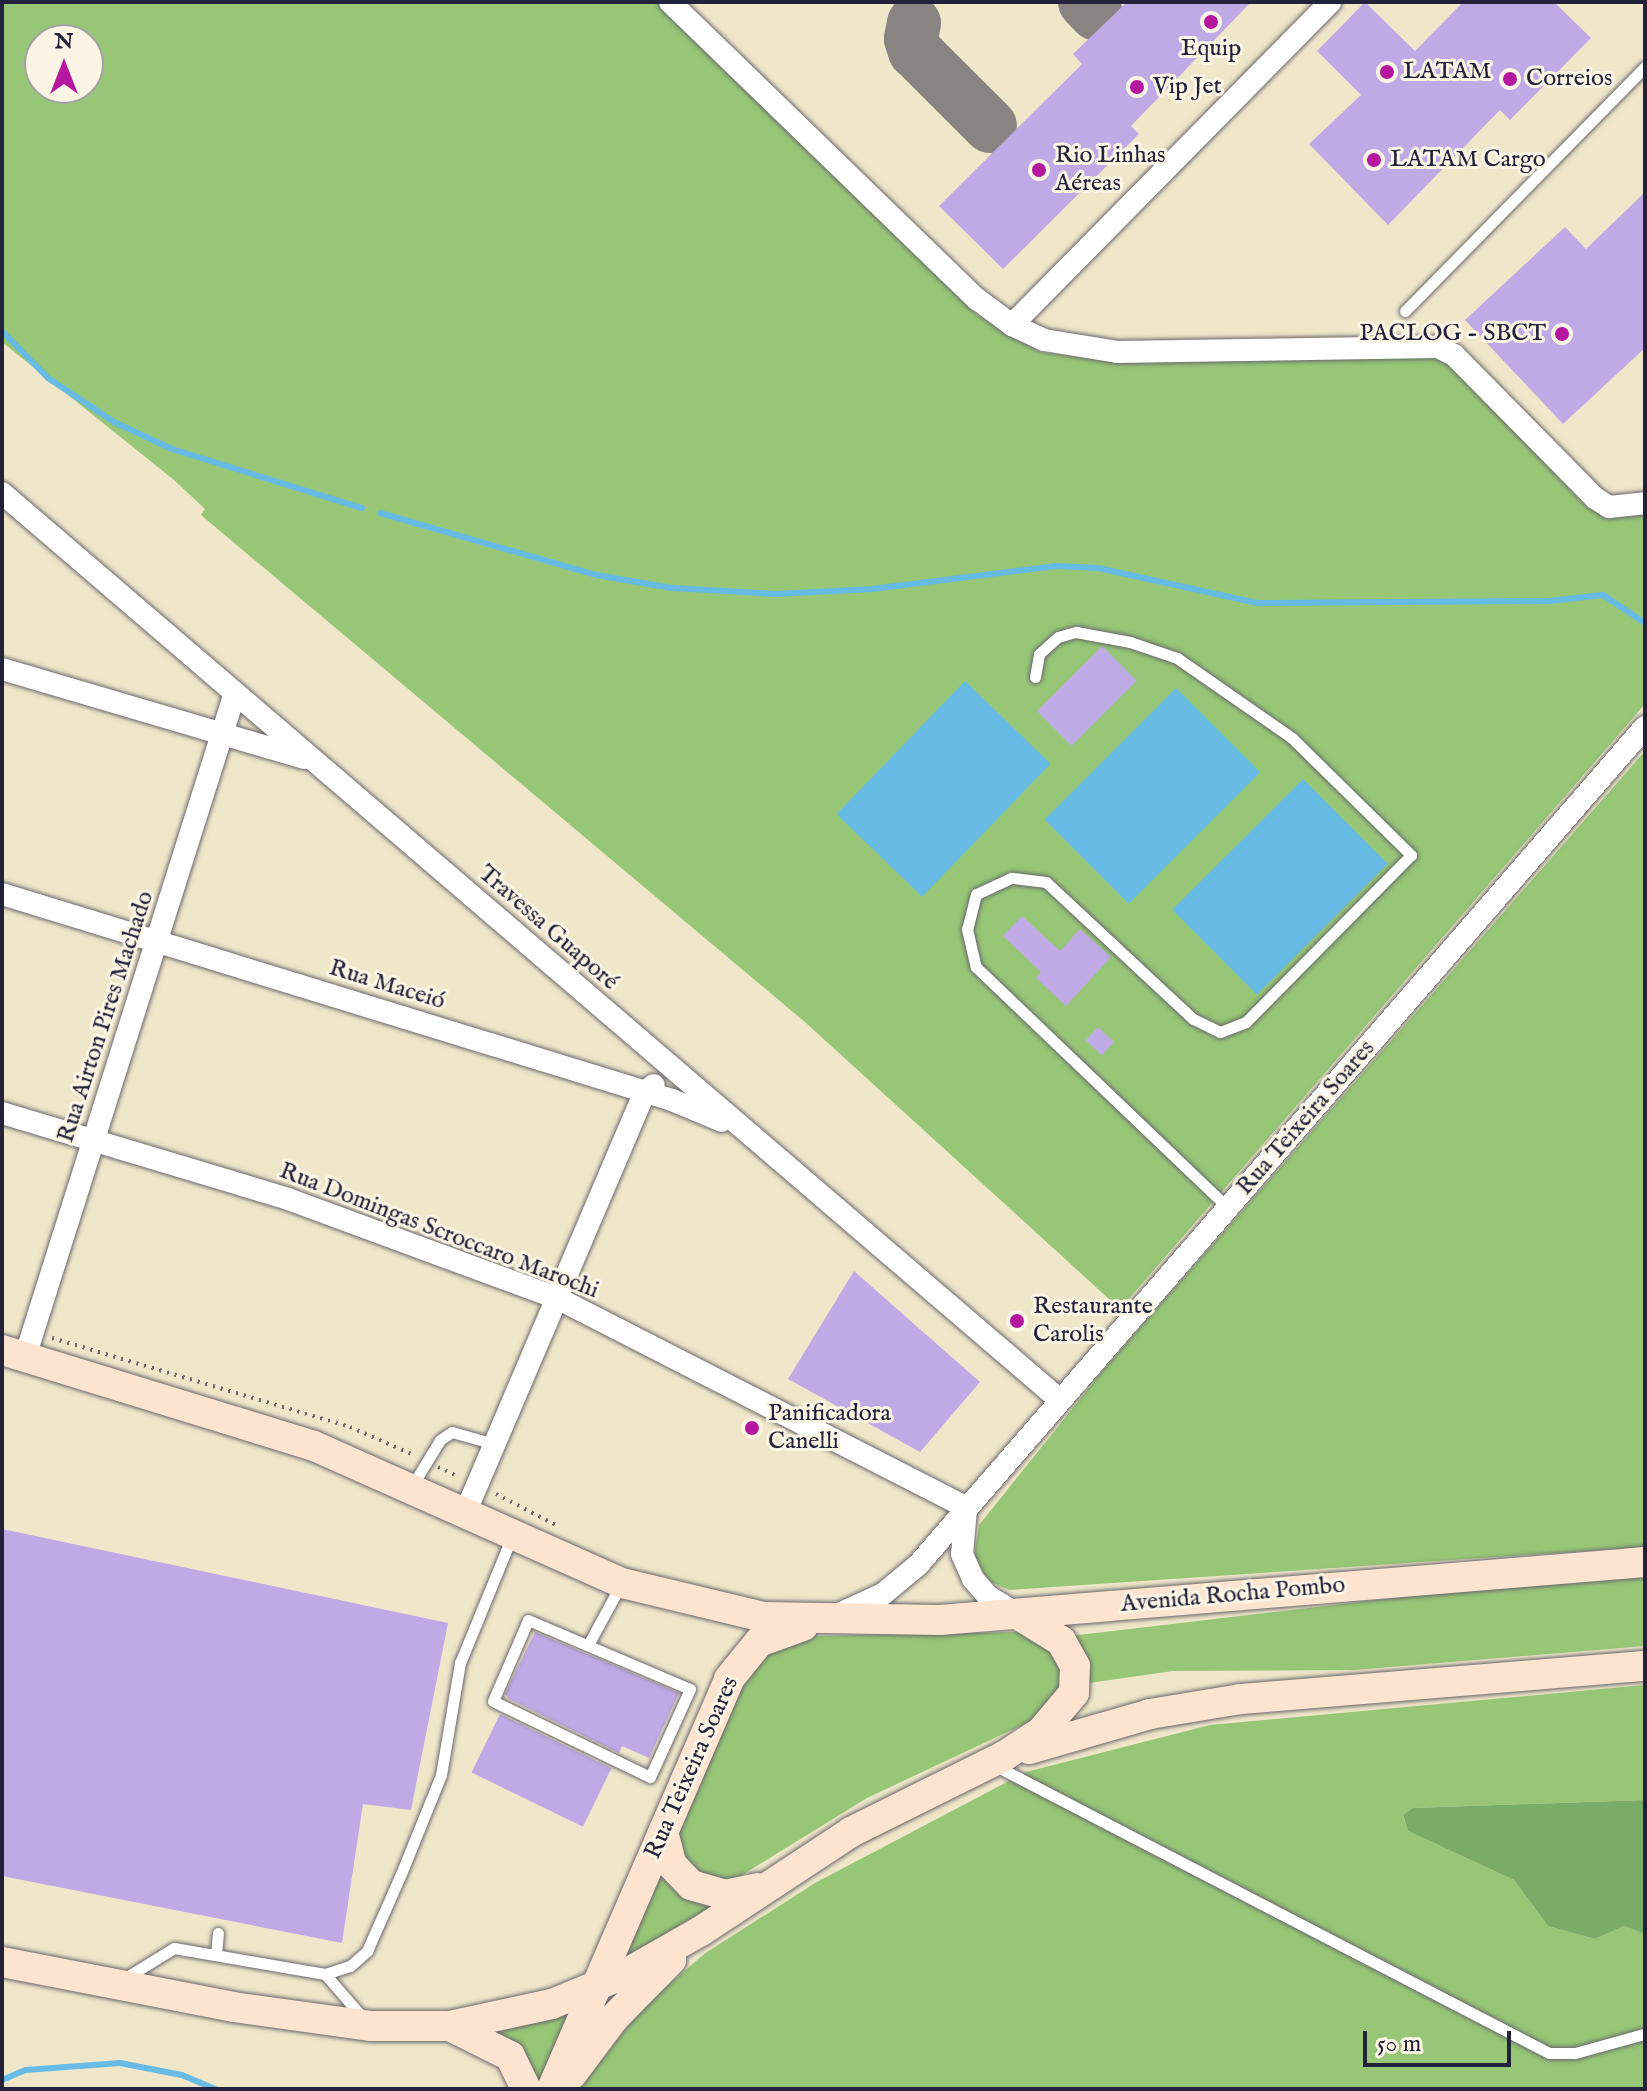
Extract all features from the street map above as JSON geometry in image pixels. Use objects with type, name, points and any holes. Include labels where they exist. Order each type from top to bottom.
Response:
[{"type":"main road","points":[[23,1349],[288,1437],[420,1474],[477,1500],[513,1533],[622,1583],[728,1611],[821,1621]]},
{"type":"main road","name":"Avenida Rocha Pombo","points":[[821,1621],[1017,1614],[1645,1562]]},
{"type":"main road","points":[[2,1962],[302,2019],[370,2026],[450,2026],[515,2015],[596,1988],[701,1931],[763,1886],[851,1832],[997,1759],[1060,1713],[1074,1693],[1076,1678],[1070,1653],[1061,1641],[1017,1614]]},
{"type":"main road","name":"Rua Teixeira Soares","points":[[552,2089],[736,1667],[759,1642],[821,1621]]},
{"type":"main road","points":[[997,1759],[1192,1706],[1645,1666]]},
{"type":"main road","points":[[663,1832],[672,1865],[691,1885],[725,1895],[763,1886]]},
{"type":"main road","points":[[562,2089],[613,2019],[701,1931]]},
{"type":"main road","points":[[450,2026],[510,2056],[526,2089]]},
{"type":"street","points":[[670,2],[977,299],[1012,325],[1044,340],[1117,352],[1438,347],[1454,355],[1595,498],[1609,507],[1643,502]]},
{"type":"street","points":[[1012,325],[1330,2]]},
{"type":"street","name":"Travessa Guaporé","points":[[2,493],[1060,1400]]},
{"type":"street","points":[[2,669],[313,760]]},
{"type":"street","name":"Rua Airton Pires Machado","points":[[23,1349],[94,1141],[235,693]]},
{"type":"street","name":"Rua Teixeira Soares","points":[[821,1621],[861,1606],[901,1581],[1645,727]]},
{"type":"street","name":"Rua Maceió","points":[[2,894],[672,1100],[753,1136]]},
{"type":"street","points":[[477,1500],[494,1444],[645,1092],[679,1074],[683,1091],[672,1100]]},
{"type":"street","name":"Rua Domingas Scroccaro Marochi","points":[[2,1113],[288,1199],[557,1298],[967,1508]]},
{"type":"street","points":[[967,1508],[962,1554],[973,1579],[988,1596],[1017,1614]]},
{"type":"lane","points":[[1405,311],[1645,67]]},
{"type":"lane","points":[[1035,677],[1039,654],[1058,637],[1076,632],[1130,642],[1177,658],[1292,738],[1411,855],[1246,1022],[1220,1032],[1193,1019],[1046,882],[1011,878],[976,894],[967,929],[976,967],[1228,1208]]},
{"type":"lane","points":[[420,1474],[440,1440],[452,1432],[494,1444]]},
{"type":"lane","points":[[115,1984],[174,1948],[325,1974],[350,1966],[367,1951],[441,1775],[460,1663],[513,1533]]},
{"type":"lane","points":[[588,1645],[622,1583]]},
{"type":"lane","points":[[528,1620],[588,1645],[690,1689],[650,1777],[493,1701],[528,1620]]},
{"type":"lane","points":[[997,1759],[1549,2053],[1575,2053],[1644,2034]]},
{"type":"lane","points":[[216,1955],[218,1933]]},
{"type":"lane","points":[[325,1974],[370,2026]]},
{"type":"path","points":[[23,1349],[63,1339],[350,1427],[420,1474],[462,1478]]},
{"type":"path","points":[[477,1500],[563,1528]]},
{"type":"green space","points":[[2,2],[660,2],[977,315],[1040,352],[1109,361],[1434,356],[1447,362],[1587,507],[1604,515],[1645,510],[1645,704],[1120,1309],[806,1023],[201,515],[205,509],[174,480],[2,342]]},
{"type":"green space","points":[[1645,751],[1645,1547],[1009,1590],[989,1581],[974,1558],[979,1525],[1109,1363]]},
{"type":"green space","points":[[1645,1576],[1645,1646],[1354,1670],[1173,1671],[1082,1684],[1070,1636],[1435,1593]]},
{"type":"green space","points":[[1024,1632],[1059,1654],[1065,1681],[1033,1720],[867,1798],[734,1880],[718,1883],[697,1875],[686,1864],[678,1834],[742,1665],[809,1636]]},
{"type":"green space","points":[[1645,1685],[1645,1800],[1413,1808],[1403,1816],[1408,1831],[1514,1880],[1548,1926],[1595,1939],[1624,1926],[1645,1934],[1645,2089],[579,2089],[643,2007],[704,1954],[815,1883],[1026,1772],[1210,1725]]},
{"type":"green space","points":[[1645,1800],[1645,1934],[1624,1926],[1595,1939],[1548,1926],[1514,1880],[1408,1831],[1403,1815],[1413,1808]]},
{"type":"green space","points":[[655,1871],[682,1898],[710,1907],[625,1958]]},
{"type":"green space","points":[[571,2012],[537,2086],[499,2032]]},
{"type":"water","points":[[965,681],[1051,764],[922,897],[836,814]]},
{"type":"water","points":[[1176,688],[1260,772],[1129,904],[1044,820]]},
{"type":"water","points":[[1303,779],[1388,864],[1257,995],[1172,910]]},
{"type":"building","name":"Rio Linhas Aéreas","points":[[1127,2],[1251,2],[1131,126],[1139,134],[1003,269],[939,206],[1082,64],[1073,54]]},
{"type":"building","points":[[1365,2],[1415,51],[1463,2],[1554,2],[1591,38],[1510,120],[1500,110],[1388,225],[1309,144],[1361,95],[1317,51]]},
{"type":"building","name":"PACLOG - SBCT","points":[[1645,192],[1645,348],[1563,424],[1465,320],[1565,227],[1586,249]]},
{"type":"building","points":[[1102,646],[1137,681],[1072,746],[1037,711]]},
{"type":"building","points":[[1022,916],[1060,951],[1080,929],[1111,957],[1066,1006],[1036,978],[1041,972],[1003,936]]},
{"type":"building","points":[[1098,1027],[1114,1042],[1102,1055],[1086,1040]]},
{"type":"building","points":[[854,1271],[980,1382],[920,1452],[788,1379]]},
{"type":"building","points":[[2,1529],[448,1623],[411,1810],[363,1804],[342,1943],[2,1876]]},
{"type":"building","points":[[535,1632],[679,1693],[649,1758],[622,1746],[619,1753],[509,1699],[505,1694]]},
{"type":"building","points":[[500,1714],[611,1768],[583,1827],[472,1772]]},
{"type":"waterway","points":[[2,331],[48,378],[114,422],[172,449],[362,508]]},
{"type":"waterway","points":[[380,513],[596,575],[672,588],[775,594],[872,589],[1057,566],[1098,568],[1257,603],[1549,601],[1603,595],[1645,623]]},
{"type":"waterway","points":[[2,2080],[26,2070],[120,2063],[182,2075],[215,2089]]},
{"type":"taxiway","points":[[1085,2],[1096,14]]},
{"type":"taxiway","points":[[914,23],[911,39],[915,51],[990,126]]},
{"type":"place","name":"Equip","points":[[1211,22]]},
{"type":"place","name":"LATAM","points":[[1387,72]]},
{"type":"place","name":"Correios","points":[[1510,79]]},
{"type":"place","name":"Vip Jet","points":[[1137,87]]},
{"type":"place","name":"LATAM Cargo","points":[[1374,160]]},
{"type":"place","name":"Rio Linhas Aéreas","points":[[1039,170]]},
{"type":"place","name":"PACLOG - SBCT","points":[[1562,334]]},
{"type":"place","name":"Restaurante Carolis","points":[[1017,1321]]},
{"type":"place","name":"Panificadora Canelli","points":[[752,1428]]}]
